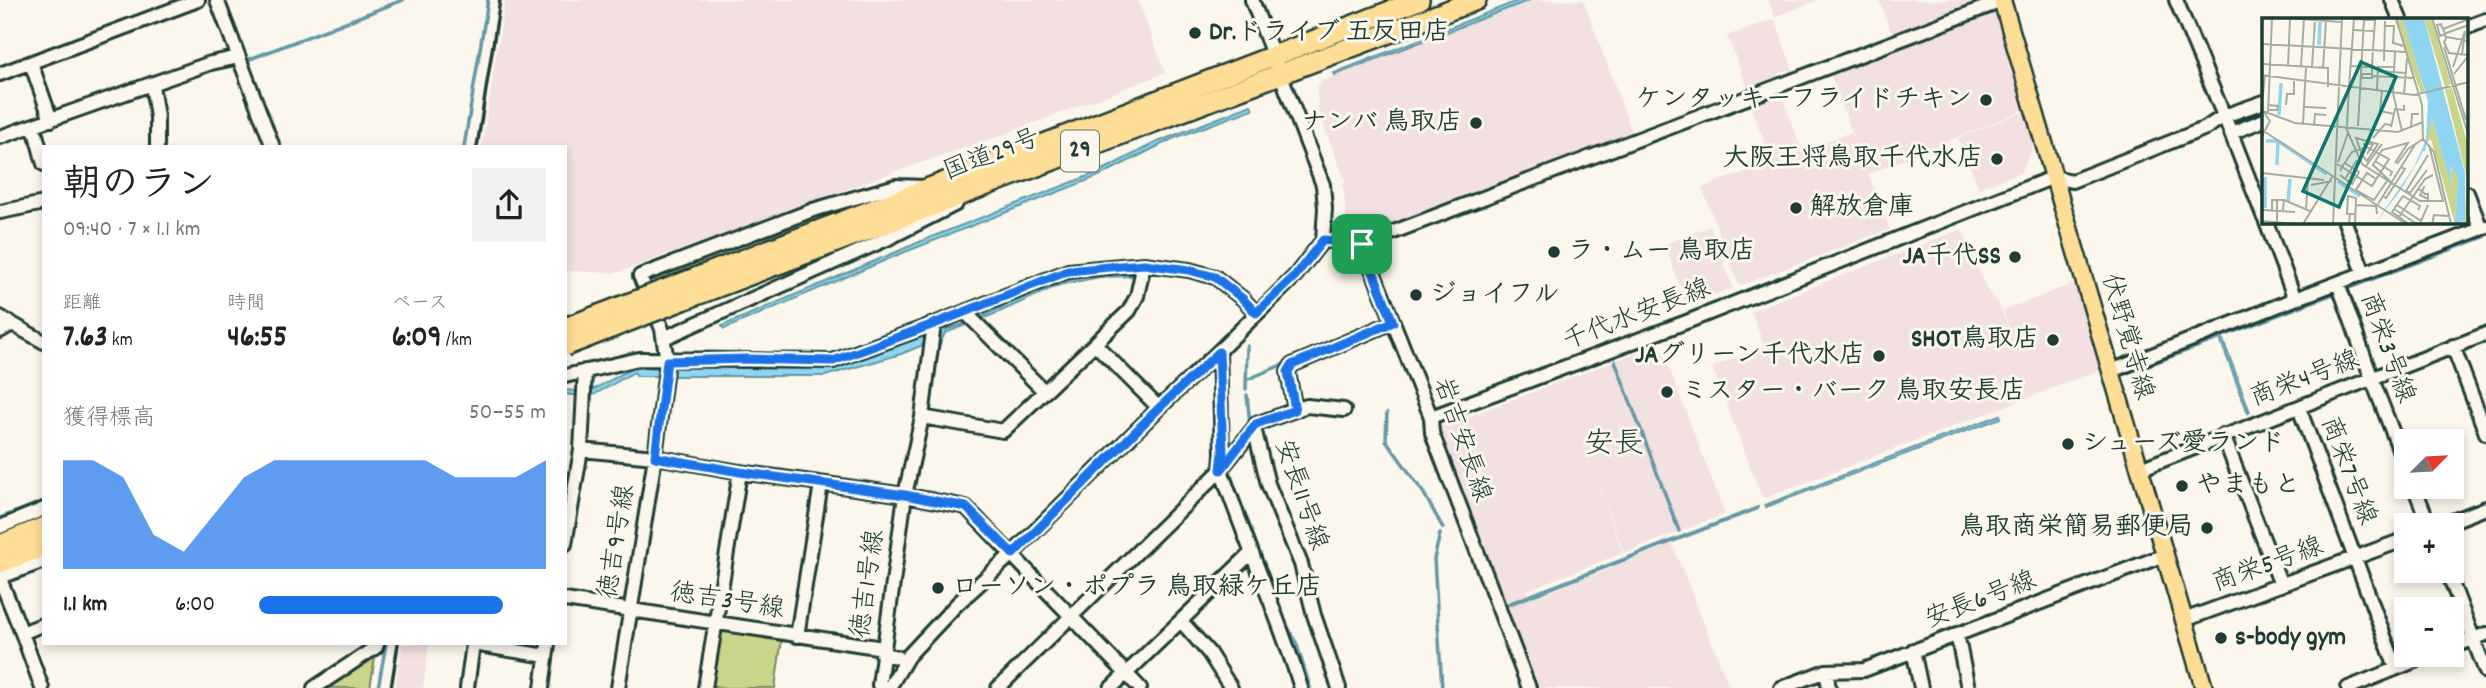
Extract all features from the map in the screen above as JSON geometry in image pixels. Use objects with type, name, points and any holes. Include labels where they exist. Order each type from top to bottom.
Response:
[{"type":"highway","name":"国道29号","points":[[567,327],[680,293],[980,188],[1277,65],[1419,0]]},
{"type":"highway","name":"国道29号","points":[[567,345],[680,293],[931,187],[1277,65],[1476,0]]},
{"type":"highway","points":[[0,545],[42,528]]},
{"type":"highway","points":[[0,563],[42,547]]},
{"type":"main road","name":"伏野覚寺線","points":[[2002,0],[2204,688]]},
{"type":"street","points":[[0,74],[198,0]]},
{"type":"street","points":[[217,0],[272,145]]},
{"type":"street","points":[[884,687],[908,656],[957,604],[1013,554],[1219,352],[1295,276],[1323,240],[1323,185],[1252,0]]},
{"type":"street","points":[[1323,240],[1362,244],[2002,0]]},
{"type":"street","points":[[2176,0],[2262,212]]},
{"type":"street","points":[[2392,0],[2400,18]]},
{"type":"street","points":[[2468,27],[2486,20]]},
{"type":"street","points":[[0,138],[211,63],[239,57]]},
{"type":"street","points":[[30,63],[51,120]]},
{"type":"street","points":[[152,85],[157,117],[157,145]]},
{"type":"street","name":"千代水安長線","points":[[1430,417],[1689,321],[2054,177],[2072,181],[2206,128],[2224,116],[2262,103]]},
{"type":"street","points":[[2231,133],[2262,121]]},
{"type":"street","points":[[34,127],[42,157]]},
{"type":"street","name":"徳吉9号線","points":[[618,688],[655,457],[667,363],[664,338],[640,276],[813,210],[906,184],[931,187]]},
{"type":"street","points":[[664,338],[901,233],[946,210],[980,188]]},
{"type":"street","points":[[2111,371],[2483,228],[2468,195]]},
{"type":"street","points":[[0,212],[42,203]]},
{"type":"street","points":[[2267,224],[2295,299]]},
{"type":"street","points":[[2346,224],[2364,273]]},
{"type":"street","name":"岩吉安長線","points":[[1362,244],[1430,417],[1432,433],[1529,688]]},
{"type":"street","points":[[567,376],[639,359],[667,363],[747,359],[833,361],[1068,271],[1144,264],[1189,270],[1215,277],[1256,313]]},
{"type":"street","points":[[922,416],[1003,431],[1129,311],[1137,296],[1144,264]]},
{"type":"street","name":"商栄3号線","points":[[2338,283],[2394,436]]},
{"type":"street","points":[[965,312],[1045,393]]},
{"type":"street","points":[[0,331],[6,321],[42,341]]},
{"type":"street","name":"安長11号線","points":[[1339,688],[1314,615],[1301,565],[1268,484],[1254,428],[1256,424],[1295,410],[1288,372],[1292,365],[1393,322]]},
{"type":"street","name":"徳吉1号線","points":[[884,687],[882,651],[905,495],[922,416],[934,324]]},
{"type":"street","name":"商栄4号線","points":[[2140,469],[2486,334]]},
{"type":"street","points":[[1096,345],[1159,408]]},
{"type":"street","points":[[2453,346],[2486,433]]},
{"type":"street","points":[[1219,352],[1223,452],[1221,470],[1286,640],[1301,688]]},
{"type":"street","points":[[567,532],[581,450],[585,371]]},
{"type":"street","points":[[1295,410],[1307,406],[1344,410]]},
{"type":"street","name":"商栄7号線","points":[[2299,408],[2396,668]]},
{"type":"street","points":[[998,688],[1221,470],[1254,428]]},
{"type":"street","points":[[2223,435],[2281,585]]},
{"type":"street","points":[[581,450],[655,457],[905,495],[966,507],[1140,688]]},
{"type":"street","points":[[705,688],[740,472]]},
{"type":"street","points":[[797,636],[821,484]]},
{"type":"street","points":[[2464,516],[2486,508]]},
{"type":"street","points":[[0,527],[42,510]]},
{"type":"street","name":"商栄5号線","points":[[2184,620],[2394,544]]},
{"type":"street","points":[[1111,688],[1251,554]]},
{"type":"street","name":"安長6号線","points":[[1781,688],[1826,671],[1864,670],[2165,555]]},
{"type":"street","points":[[42,562],[0,578],[42,688]]},
{"type":"street","points":[[2453,583],[2480,637],[2486,672]]},
{"type":"street","name":"徳吉3号線","points":[[567,600],[797,636],[882,651],[897,657]]},
{"type":"street","points":[[1181,621],[1209,653],[1231,688]]},
{"type":"street","points":[[22,633],[42,625]]},
{"type":"street","points":[[1957,634],[1968,688]]},
{"type":"street","points":[[467,688],[474,645]]},
{"type":"street","points":[[486,645],[547,650],[542,688]]},
{"type":"street","points":[[314,688],[373,646]]},
{"type":"street","points":[[1913,650],[1921,688]]},
{"type":"street","points":[[2348,688],[2396,668]]},
{"type":"street","points":[[1826,671],[1829,688]]},
{"type":"shaded area","points":[[505,0],[1138,0],[1165,73],[1005,134],[617,273],[567,271],[567,145],[482,145]]},
{"type":"shaded area","name":"ナンバ 鳥取店","points":[[1532,0],[1583,0],[1633,135],[1366,234],[1363,229],[1347,224],[1343,184],[1345,181],[1319,113],[1316,88],[1322,81]]},
{"type":"shaded area","points":[[1769,0],[1818,0],[1775,17]]},
{"type":"shaded area","points":[[1879,0],[1990,0],[1893,37]]},
{"type":"shaded area","points":[[1997,11],[2027,109],[1868,174],[1890,229],[1739,286],[1702,188],[1851,132],[1858,149],[1830,72]]},
{"type":"shaded area","points":[[1775,19],[1794,73],[1788,70],[1777,74],[1780,79],[1749,91],[1727,36]]},
{"type":"shaded area","points":[[1780,91],[1801,148],[1771,160],[1749,101]]},
{"type":"shaded area","name":"大阪王将鳥取千代水店","points":[[2028,110],[2033,147],[2021,172],[1979,188],[1958,138]]},
{"type":"shaded area","points":[[1710,226],[1733,288],[1686,305],[1665,244]]},
{"type":"shaded area","name":"JAグリーン千代水店","points":[[1962,229],[1987,291],[1998,302],[2019,355],[2003,311],[2075,283],[2100,370],[1768,497],[1762,497],[1712,367],[1764,346],[1751,311]]},
{"type":"shaded area","points":[[1660,344],[1725,514],[1680,531],[1628,395],[1679,532],[1624,553],[1572,416],[1623,553],[1527,590],[1531,599],[1672,544],[1730,688],[1535,688],[1438,428],[1461,420],[1519,570],[1462,419]]},
{"type":"shaded area","points":[[402,645],[429,645],[423,688],[395,688]]},
{"type":"green space","points":[[725,628],[782,638],[775,688],[725,688],[711,685],[719,633]]},
{"type":"green space","points":[[375,657],[370,688],[329,688]]},
{"type":"water","points":[[1520,0],[1530,0],[1335,75],[1334,73]]},
{"type":"water","points":[[1251,105],[1253,109],[1172,139],[1101,175],[900,254],[724,329],[722,326],[929,238],[1101,171],[1155,143]]},
{"type":"water","points":[[2486,231],[2486,237],[2222,337],[2250,412],[2248,413],[2220,339],[2124,375],[2122,370]]},
{"type":"water","points":[[1135,273],[1135,276],[1100,277],[1059,285],[945,333],[939,346],[936,345],[937,339],[901,354],[825,376],[637,376],[634,372],[590,397],[567,394],[567,390],[589,392],[631,369],[631,366],[824,366],[967,323],[1059,282],[1101,274]]},
{"type":"water","points":[[1227,359],[1228,466],[1286,622],[1297,643],[1311,688],[1308,688],[1294,644],[1283,623],[1226,468],[1224,362]]},
{"type":"water","points":[[2000,415],[2001,418],[1766,507],[1765,505]]},
{"type":"water","points":[[1758,507],[1504,607],[1503,605]]},
{"type":"waterway","points":[[250,59],[403,0]]},
{"type":"waterway","points":[[464,145],[488,0]]},
{"type":"waterway","points":[[2468,35],[2486,28]]},
{"type":"waterway","points":[[2236,123],[2262,113]]},
{"type":"waterway","points":[[2209,132],[2224,126]]},
{"type":"waterway","points":[[1246,389],[1247,346]]},
{"type":"waterway","points":[[1615,361],[1679,531]]},
{"type":"waterway","points":[[1246,380],[1284,364]]},
{"type":"waterway","points":[[1247,395],[1250,424]]},
{"type":"waterway","points":[[1387,413],[1386,440],[1423,492],[1443,528]]},
{"type":"waterway","points":[[0,518],[42,502]]},
{"type":"waterway","points":[[1440,534],[1434,559],[1442,688]]},
{"type":"waterway","points":[[378,688],[386,645]]},
{"type":"railway","points":[[477,145],[500,0]]},
{"type":"railway","points":[[391,688],[398,645]]},
{"type":"place","name":"Dr.ドライブ 五反田店","points":[[1195,33]]},
{"type":"place","name":"ケンタッキーフライドチキン","points":[[1986,100]]},
{"type":"place","name":"ナンバ 鳥取店","points":[[1476,123]]},
{"type":"place","name":"大阪王将鳥取千代水店","points":[[1997,159]]},
{"type":"place","name":"解放倉庫","points":[[1796,208]]},
{"type":"place","name":"ラ・ムー 鳥取店","points":[[1554,252]]},
{"type":"place","name":"JA千代SS","points":[[2015,257]]},
{"type":"place","name":"ジョイフル","points":[[1416,295]]},
{"type":"place","name":"SHOT鳥取店","points":[[2053,340]]},
{"type":"place","name":"JAグリーン千代水店","points":[[1879,356]]},
{"type":"place","name":"ミスター・バーク 鳥取安長店","points":[[1667,392]]},
{"type":"place","name":"シューズ愛ランド","points":[[2068,444]]},
{"type":"place","name":"やまもと","points":[[2182,486]]},
{"type":"place","name":"鳥取商栄簡易郵便局","points":[[2207,528]]},
{"type":"place","name":"ローソン・ポプラ 鳥取緑ケ丘店","points":[[938,588]]},
{"type":"place","name":"s-body gym","points":[[2221,638]]},
{"type":"district","name":"安長","points":[[1614,446]]},
{"type":"route","points":[[1323,240],[1362,244],[1393,322],[1292,365],[1288,372],[1295,410],[1256,424],[1221,470],[1223,452],[1219,352],[1013,554],[966,507],[905,495],[655,457],[667,361],[833,361],[1068,271],[1144,264],[1189,270],[1215,277],[1256,313],[1295,276],[1323,240]]}]
